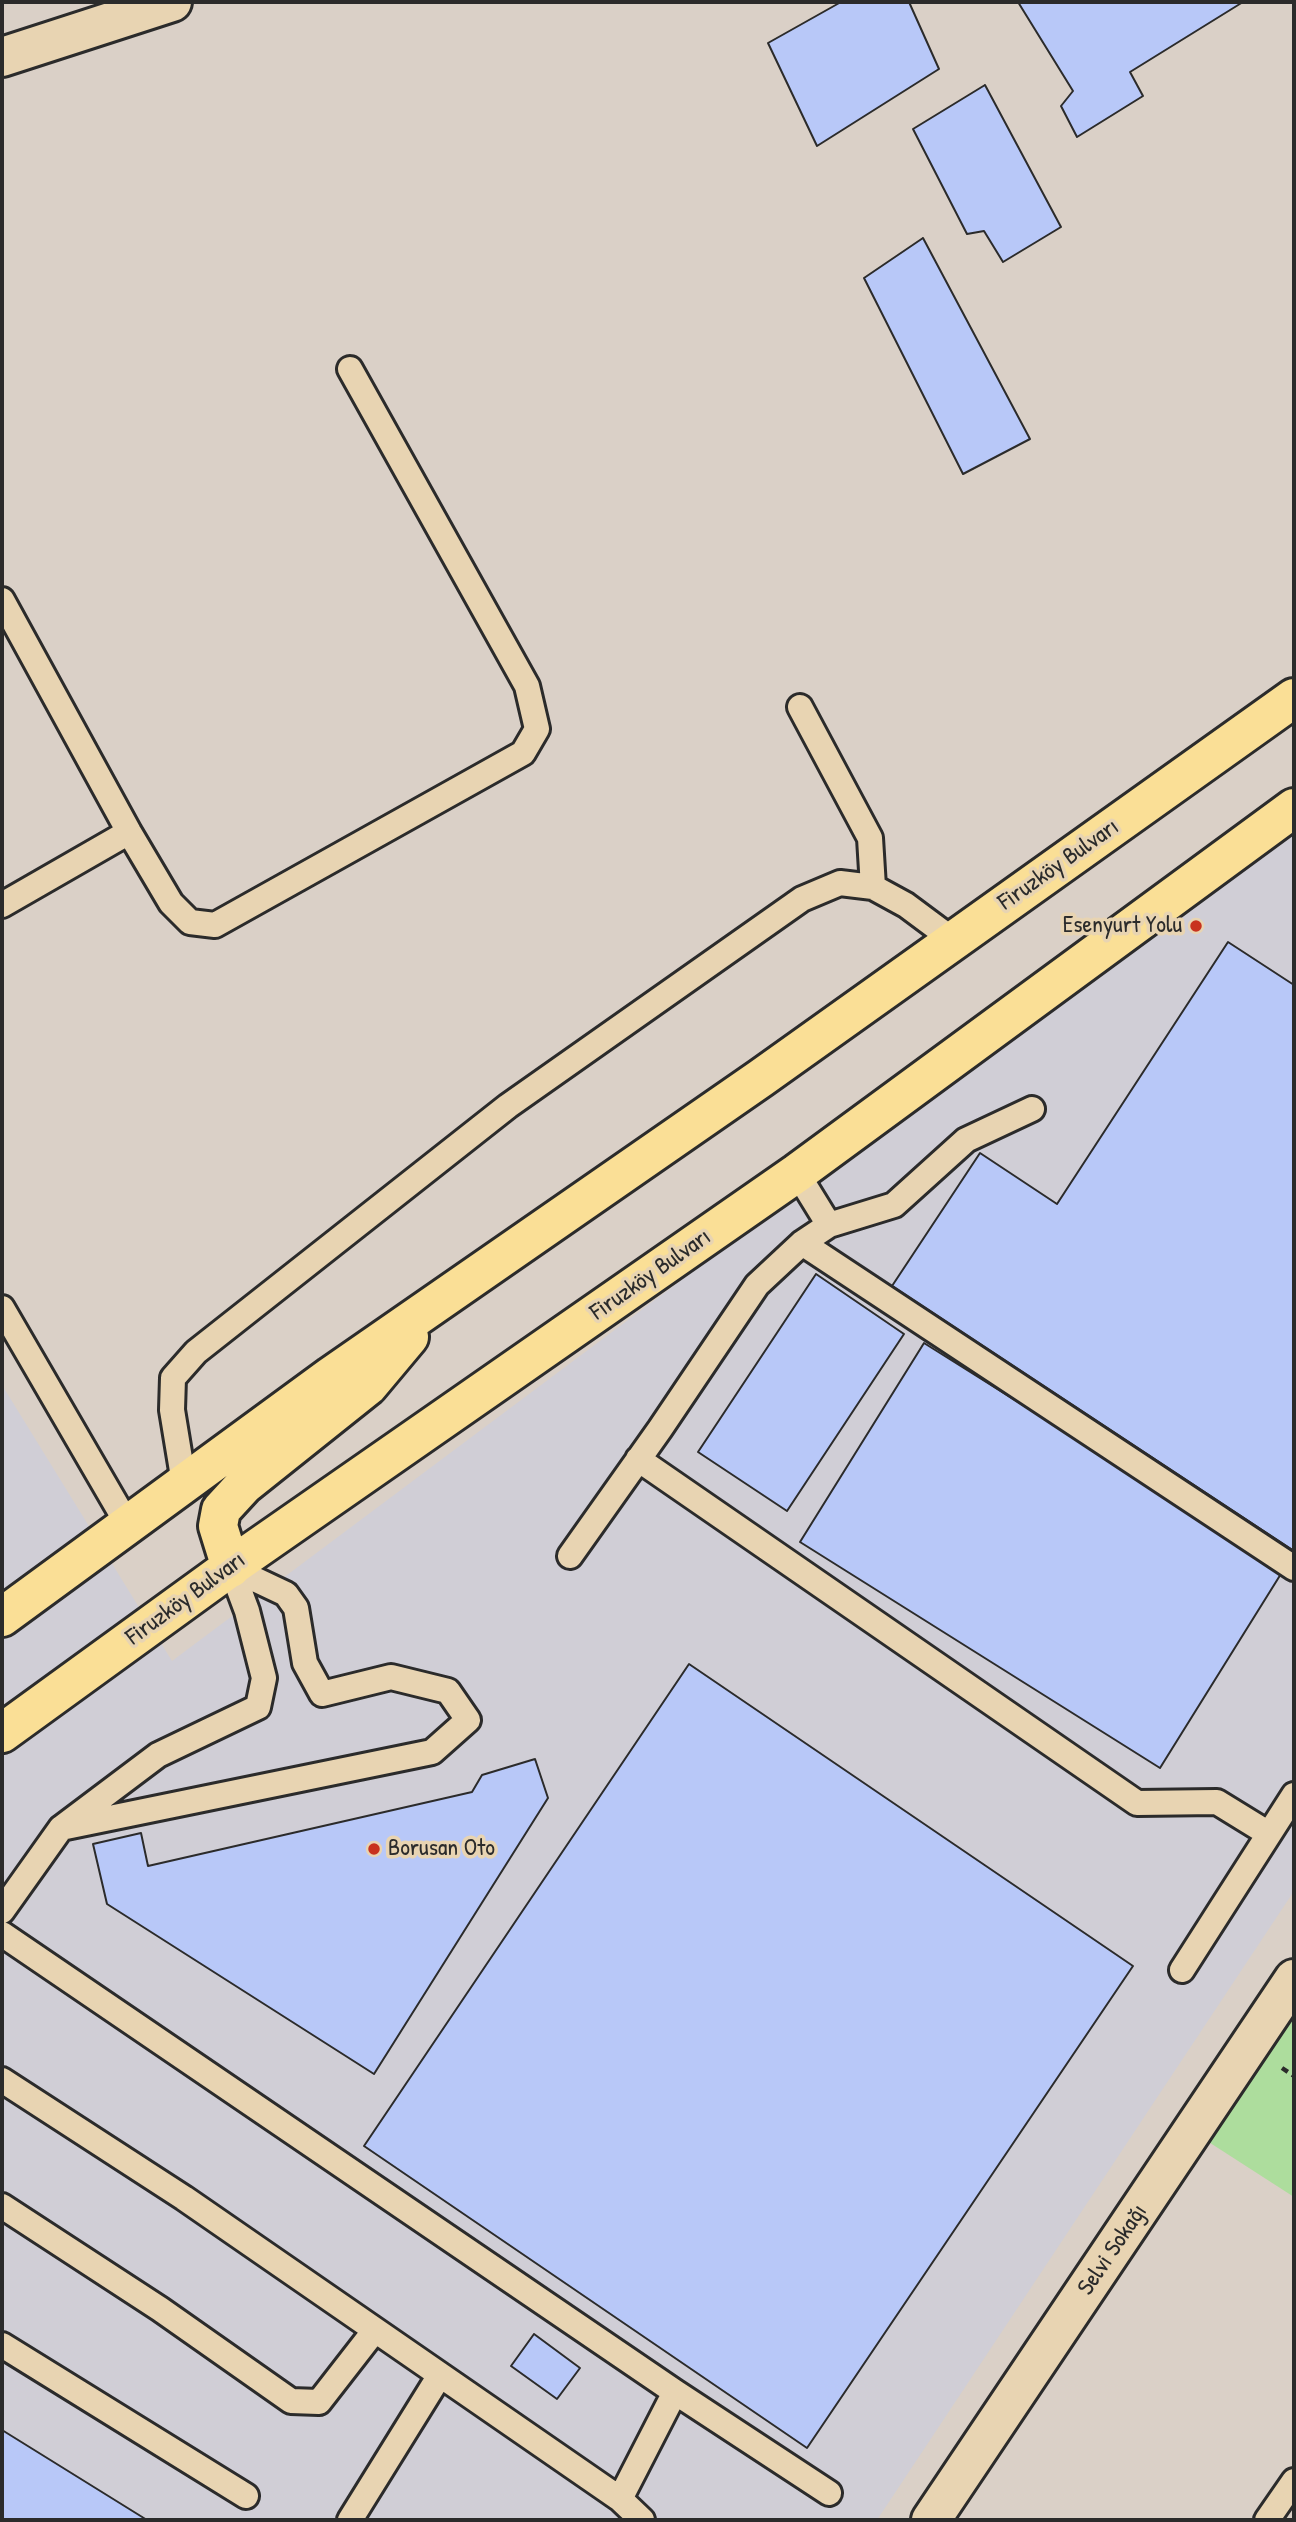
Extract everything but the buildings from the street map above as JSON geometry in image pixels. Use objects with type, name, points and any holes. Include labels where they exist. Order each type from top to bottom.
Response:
[{"type":"main road","name":"Firuzköy Bulvarı","points":[[2,1617],[331,1376],[1294,698]]},
{"type":"main road","name":"Firuzköy Bulvarı","points":[[2,1733],[231,1568],[797,1173],[1289,814]]},
{"type":"main road","points":[[231,1568],[218,1526],[221,1510],[244,1485],[368,1386],[406,1342],[429,1308]]},
{"type":"street","points":[[2,57],[172,2]]},
{"type":"street","name":"Selvi Sokağı","points":[[932,2520],[1294,1979]]},
{"type":"lane","points":[[2,600],[129,832],[171,903],[190,922],[215,925],[523,753],[537,729],[527,686],[350,369]]},
{"type":"lane","points":[[800,707],[870,838],[873,887]]},
{"type":"lane","points":[[2,905],[129,832]]},
{"type":"lane","points":[[184,1483],[172,1410],[173,1378],[196,1352],[508,1106],[802,899],[840,883],[873,887],[906,905],[953,940]]},
{"type":"lane","points":[[570,1556],[757,1285],[802,1243],[829,1225],[894,1205],[966,1140],[1032,1109]]},
{"type":"lane","points":[[797,1173],[829,1225]]},
{"type":"lane","points":[[802,1243],[1294,1568]]},
{"type":"lane","points":[[2,1308],[128,1525]]},
{"type":"lane","points":[[638,1459],[1138,1802],[1217,1802],[1269,1835]]},
{"type":"lane","points":[[2,1911],[61,1828],[158,1755],[258,1707],[264,1678],[247,1611],[231,1568]]},
{"type":"lane","points":[[61,1828],[432,1752],[468,1720],[448,1691],[391,1677],[322,1693],[305,1663],[296,1608],[286,1594],[231,1568]]},
{"type":"lane","points":[[1182,1970],[1294,1795]]},
{"type":"lane","points":[[2,1934],[675,2392],[829,2493]]},
{"type":"lane","points":[[2,2080],[184,2198],[620,2499],[642,2520]]},
{"type":"lane","points":[[2,2206],[160,2309],[291,2401],[319,2402],[375,2330]]},
{"type":"lane","points":[[2,2345],[246,2496]]},
{"type":"lane","points":[[350,2520],[440,2375]]},
{"type":"lane","points":[[620,2499],[675,2392]]},
{"type":"lane","points":[[1268,2520],[1294,2481]]},
{"type":"shaded area","points":[[1294,822],[1294,1891],[877,2520],[2,2520],[2,1385],[172,1661]]},
{"type":"green space","points":[[1294,2011],[1294,2197],[1204,2139]]},
{"type":"place","name":"Esenyurt Yolu","points":[[1196,926]]},
{"type":"place","name":"Borusan Oto","points":[[374,1849]]}]
